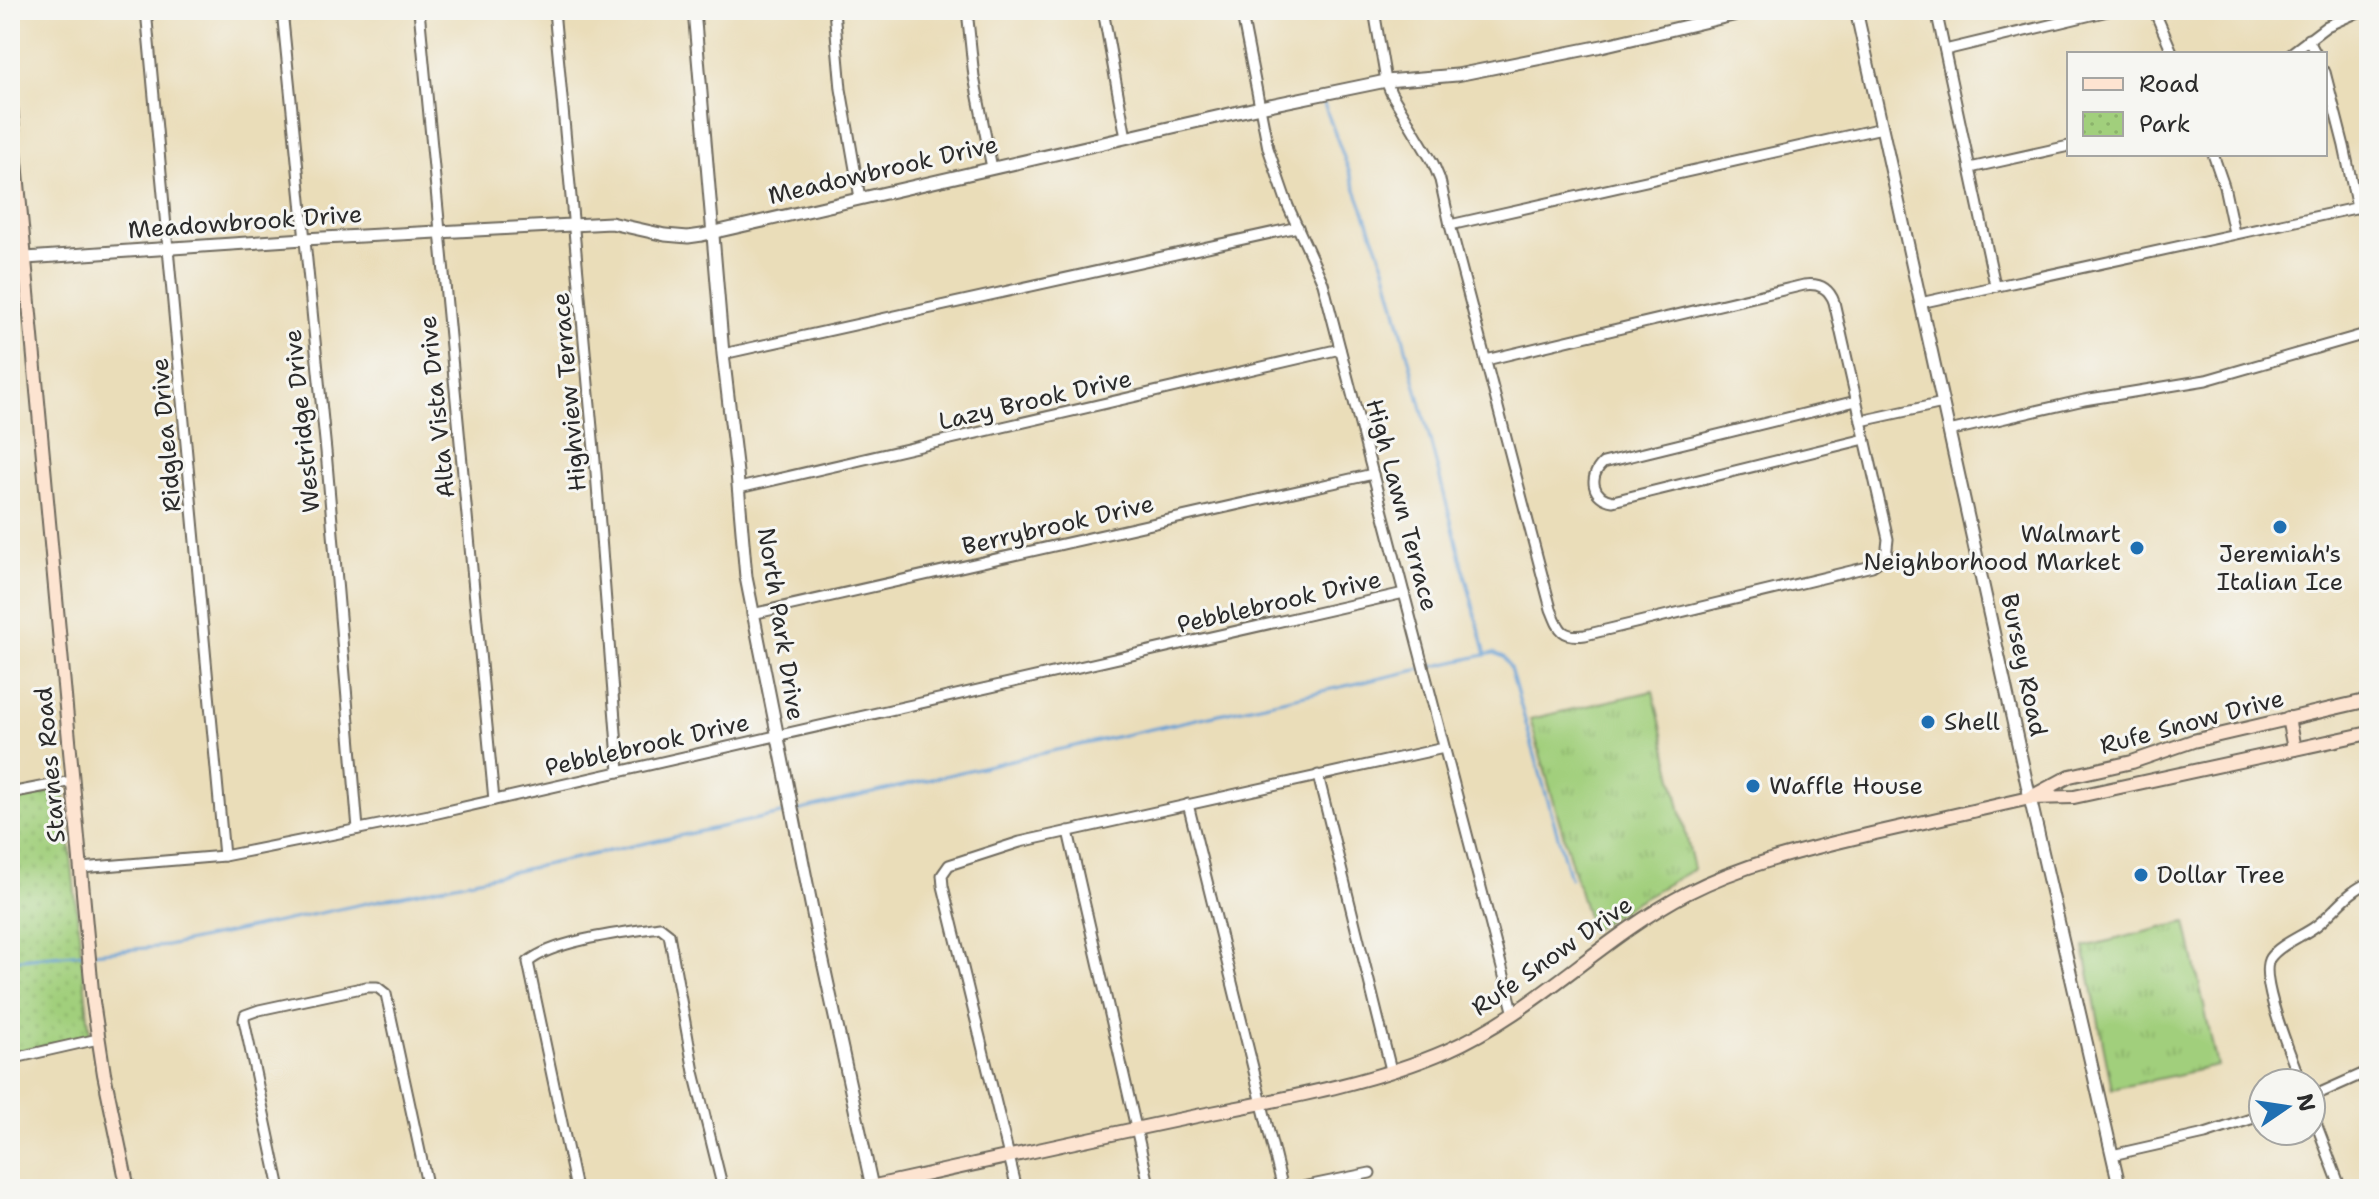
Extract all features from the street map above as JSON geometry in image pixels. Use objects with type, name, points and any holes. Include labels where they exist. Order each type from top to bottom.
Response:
[{"type":"main road","name":"Starnes Road","points":[[10,96],[87,940],[98,1039],[128,1189]]},
{"type":"main road","name":"Rufe Snow Drive","points":[[2030,798],[2070,776],[2132,762],[2193,741],[2369,700]]},
{"type":"main road","points":[[2288,718],[2294,749]]},
{"type":"main road","name":"Rufe Snow Drive","points":[[868,1188],[1263,1102],[1391,1070],[1446,1051],[1514,1014],[1658,910],[1719,879],[1800,850],[2030,798],[2074,797],[2369,733]]},
{"type":"street","name":"Ridglea Drive","points":[[146,10],[224,856]]},
{"type":"street","name":"Westridge Drive","points":[[282,10],[326,451],[358,829]]},
{"type":"street","name":"Alta Vista Drive","points":[[419,10],[494,800]]},
{"type":"street","name":"Highview Terrace","points":[[554,10],[575,225],[619,772]]},
{"type":"street","name":"North Park Drive","points":[[694,10],[723,354],[746,577],[868,1188]]},
{"type":"street","points":[[834,10],[841,89],[860,198]]},
{"type":"street","points":[[967,10],[974,77],[992,168]]},
{"type":"street","points":[[1103,10],[1126,138]]},
{"type":"street","name":"High Lawn Terrace","points":[[1241,10],[1268,148],[1288,206],[1323,283],[1514,1014]]},
{"type":"street","points":[[1374,10],[1386,81],[1399,110],[1433,163],[1440,180],[1450,225],[1551,609],[1560,629],[1565,634],[1585,635],[1872,566],[1886,557],[1888,539],[1834,302],[1823,287],[1804,285],[1486,360]]},
{"type":"street","name":"Meadowbrook Drive","points":[[10,262],[26,258],[304,239],[611,223],[688,237],[1260,107],[1386,81],[1457,75],[1602,46],[1754,10]]},
{"type":"street","name":"Bursey Road","points":[[1856,10],[2120,1189]]},
{"type":"street","points":[[1936,10],[1995,285]]},
{"type":"street","points":[[1945,50],[2112,10]]},
{"type":"street","points":[[2154,10],[2172,52]]},
{"type":"street","points":[[2292,52],[2338,20],[2363,10]]},
{"type":"street","points":[[2308,39],[2315,52]]},
{"type":"street","points":[[2327,79],[2357,208]]},
{"type":"street","points":[[1450,225],[1882,128]]},
{"type":"street","points":[[1970,168],[2067,146]]},
{"type":"street","points":[[2214,156],[2234,233]]},
{"type":"street","points":[[1920,303],[2369,205]]},
{"type":"street","points":[[723,354],[1298,227]]},
{"type":"street","points":[[1949,431],[2084,400],[2192,383],[2369,333]]},
{"type":"street","name":"Lazy Brook Drive","points":[[739,488],[1340,349]]},
{"type":"street","points":[[1856,401],[1603,463],[1595,472],[1594,486],[1599,496],[1613,501],[1865,439]]},
{"type":"street","points":[[1861,421],[1943,403]]},
{"type":"street","name":"Berrybrook Drive","points":[[752,614],[1373,474]]},
{"type":"street","name":"Pebblebrook Drive","points":[[81,868],[224,856],[358,829],[1404,593]]},
{"type":"street","points":[[1017,1189],[942,875],[949,865],[1020,842],[1444,748]]},
{"type":"street","points":[[1318,775],[1391,1070]]},
{"type":"street","points":[[10,793],[72,781]]},
{"type":"street","points":[[1188,804],[1283,1189]]},
{"type":"street","points":[[1068,831],[1150,1189]]},
{"type":"street","points":[[2295,1067],[2273,1003],[2266,968],[2277,952],[2319,924],[2356,889],[2369,883]]},
{"type":"street","points":[[576,1189],[528,962],[556,948],[660,927],[669,934],[694,1072],[723,1189]]},
{"type":"street","points":[[280,1189],[245,1015],[366,987],[381,989],[386,994],[428,1189]]},
{"type":"street","points":[[10,1059],[98,1039]]},
{"type":"street","points":[[2327,1090],[2369,1071]]},
{"type":"street","points":[[2112,1155],[2205,1134],[2247,1120]]},
{"type":"street","points":[[2325,1147],[2341,1189]]},
{"type":"street","points":[[1292,1189],[1370,1173]]},
{"type":"green space","points":[[1653,691],[1694,869],[1591,931],[1530,719]]},
{"type":"green space","points":[[64,789],[90,1036],[10,1053],[10,801]]},
{"type":"green space","points":[[2186,922],[2217,1066],[2112,1089],[2084,947]]},
{"type":"waterway","points":[[1324,104],[1385,267],[1486,655]]},
{"type":"waterway","points":[[797,811],[1494,653],[1504,657],[1510,668],[1570,878]]},
{"type":"waterway","points":[[92,953],[167,946],[790,812]]},
{"type":"waterway","points":[[10,960],[84,953]]},
{"type":"place","name":"Jeremiah's Italian Ice","points":[[2280,527]]},
{"type":"place","name":"Walmart Neighborhood Market","points":[[2137,548]]},
{"type":"place","name":"Shell","points":[[1928,722]]},
{"type":"place","name":"Waffle House","points":[[1753,786]]},
{"type":"place","name":"Dollar Tree","points":[[2141,875]]}]
